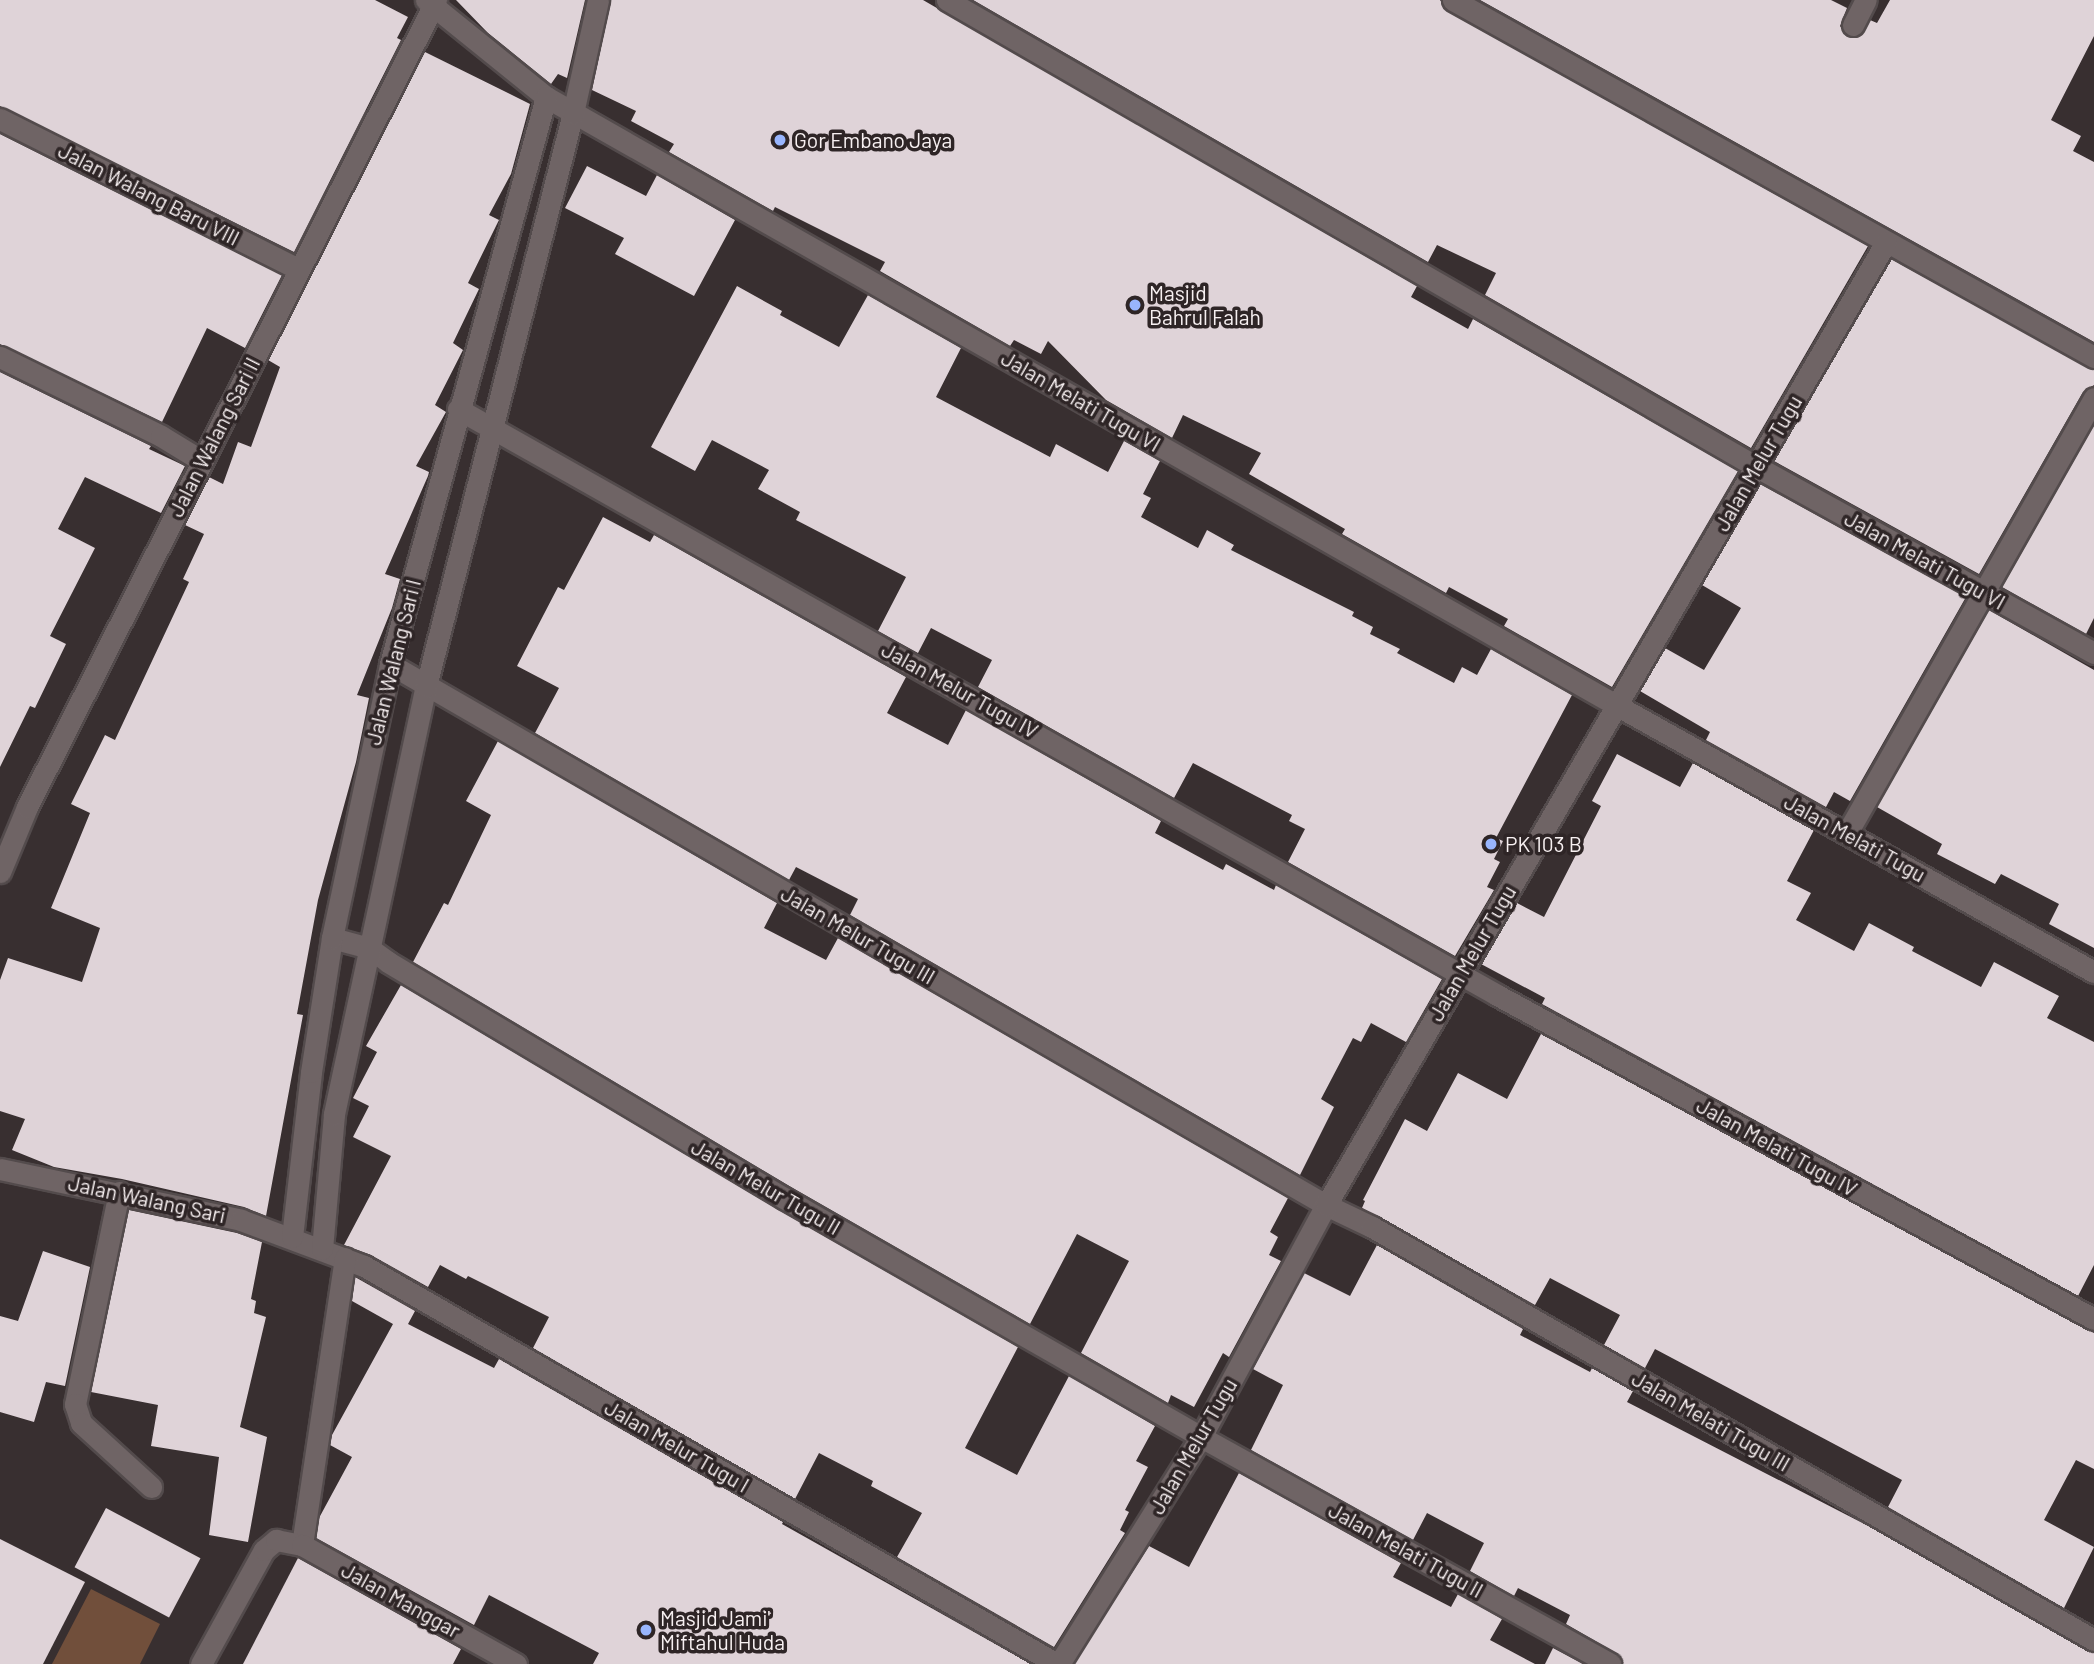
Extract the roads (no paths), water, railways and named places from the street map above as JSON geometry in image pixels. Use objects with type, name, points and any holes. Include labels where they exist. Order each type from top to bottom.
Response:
[{"type":"street","points":[[322,1249],[352,944],[426,686],[493,429],[573,113],[598,0]]},
{"type":"street","name":"Jalan Melati Tugu VI","points":[[947,0],[1757,467],[2094,653]]},
{"type":"street","points":[[1453,0],[2094,357]]},
{"type":"street","points":[[1853,25],[1866,0]]},
{"type":"street","name":"Jalan Melati Tugu VI","points":[[432,2],[546,97],[1616,705]]},
{"type":"street","name":"Jalan Walang Sari II","points":[[0,872],[27,807],[432,2]]},
{"type":"street","name":"Jalan Walang Sari I","points":[[292,1237],[311,1072],[352,944],[390,664],[546,97]]},
{"type":"street","name":"Jalan Walang Baru VIII","points":[[0,119],[298,269]]},
{"type":"street","name":"Jalan Melur Tugu","points":[[1058,1664],[1201,1437],[1326,1205],[1886,242]]},
{"type":"street","points":[[0,357],[161,436],[202,461]]},
{"type":"street","points":[[1847,833],[2094,398]]},
{"type":"street","name":"Jalan Melur Tugu IV","points":[[458,409],[1461,972]]},
{"type":"street","name":"Jalan Melur Tugu III","points":[[390,664],[1326,1205]]},
{"type":"street","name":"Jalan Melati Tugu","points":[[1616,705],[2094,972]]},
{"type":"street","name":"Jalan Melur Tugu II","points":[[352,944],[388,962],[784,1198],[1201,1437]]},
{"type":"street","name":"Jalan Melati Tugu IV","points":[[1461,972],[1497,995],[2094,1319]]},
{"type":"street","name":"Jalan Walang Sari","points":[[0,1169],[119,1192],[241,1220],[292,1237]]},
{"type":"street","points":[[119,1192],[75,1404],[81,1423],[151,1487]]},
{"type":"street","name":"Jalan Melati Tugu III","points":[[1326,1205],[1373,1227],[2094,1640]]},
{"type":"street","name":"Jalan Melur Tugu I","points":[[292,1237],[345,1258],[1058,1664]]},
{"type":"street","points":[[201,1664],[264,1550],[271,1541],[293,1543],[345,1258]]},
{"type":"street","name":"Jalan Melati Tugu II","points":[[1201,1437],[1610,1664]]},
{"type":"street","name":"Jalan Manggar","points":[[293,1543],[516,1664]]},
{"type":"place","name":"Gor Embano Jaya","points":[[780,140]]},
{"type":"place","name":"Masjid Bahrul Falah","points":[[1135,305]]},
{"type":"place","name":"PK 103 B","points":[[1491,844]]},
{"type":"place","name":"Masjid Jami' Miftahul Huda","points":[[646,1630]]}]
